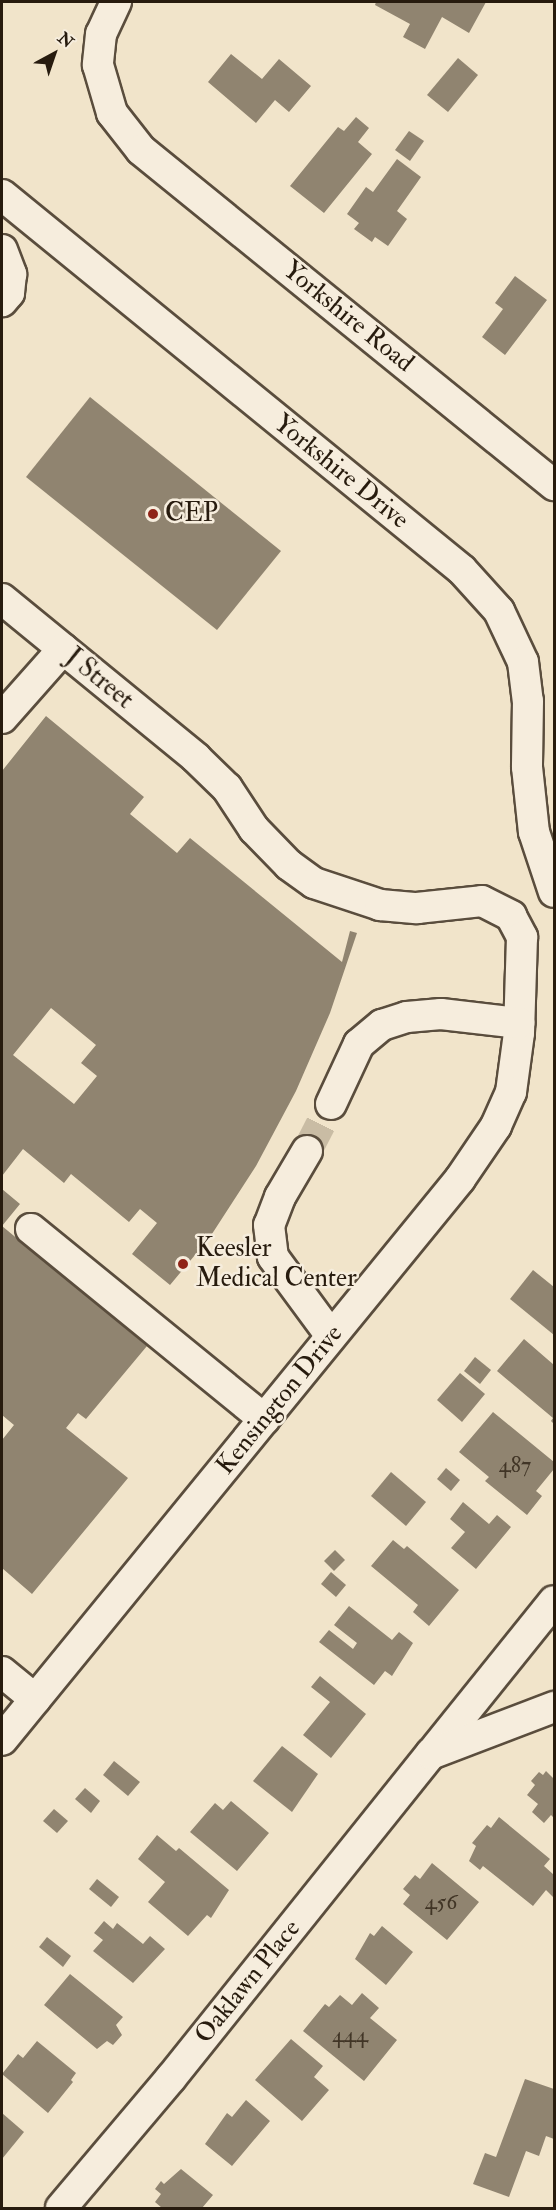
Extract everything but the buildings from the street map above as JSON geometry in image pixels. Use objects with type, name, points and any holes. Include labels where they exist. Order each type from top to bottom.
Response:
[{"type":"street","name":"Yorkshire Road","points":[[116,2],[101,34],[98,65],[112,113],[141,150],[555,485]]},
{"type":"street","name":"Yorkshire Drive","points":[[2,195],[462,570],[499,611],[523,662],[528,701],[527,767],[534,832],[555,892]]},
{"type":"street","points":[[2,250],[11,274],[9,293],[2,301]]},
{"type":"street","name":"J Street","points":[[2,599],[196,758]]},
{"type":"street","points":[[2,718],[63,649]]},
{"type":"street","name":"Kensington Drive","points":[[2,1740],[460,1179],[496,1126],[510,1092],[519,1023],[522,937],[511,916],[482,901],[417,908],[380,905],[315,883],[289,865],[254,829],[226,788],[196,758]]},
{"type":"street","points":[[331,1104],[359,1044],[382,1025],[407,1017],[441,1014],[519,1023]]},
{"type":"street","points":[[308,1151],[279,1197],[269,1225],[273,1257],[331,1336]]},
{"type":"street","points":[[31,1229],[264,1419]]},
{"type":"street","name":"Oaklawn Place","points":[[61,2208],[171,2078],[555,1601]]},
{"type":"street","points":[[2,1672],[35,1699]]},
{"type":"street","points":[[431,1754],[555,1707]]},
{"type":"tunnel","points":[[307,1151],[331,1104]]},
{"type":"place","name":"CEP","points":[[153,514]]},
{"type":"place","name":"Keesler Medical Center","points":[[183,1264]]}]
